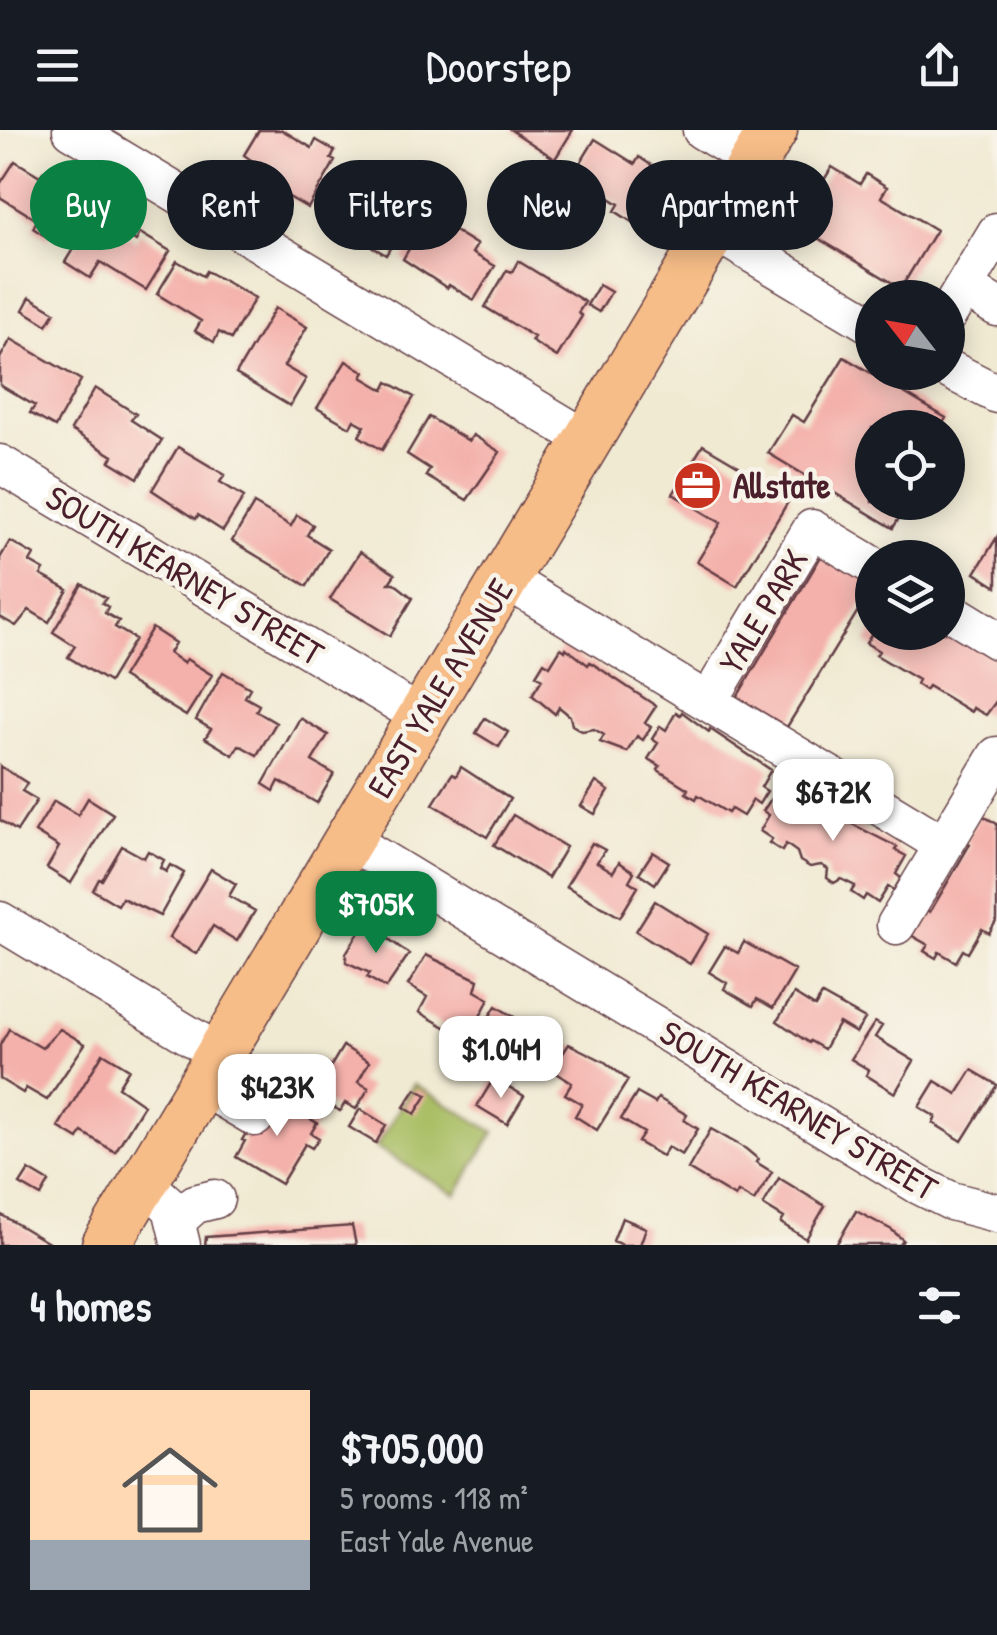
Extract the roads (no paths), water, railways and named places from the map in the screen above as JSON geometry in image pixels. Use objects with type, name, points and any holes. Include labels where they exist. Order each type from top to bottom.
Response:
[{"type":"main road","name":"EAST YALE AVENUE","points":[[106,1245],[700,250]]},
{"type":"street","points":[[72,130],[588,440]]},
{"type":"street","points":[[702,130],[764,146]]},
{"type":"street","points":[[965,285],[997,232]]},
{"type":"street","points":[[746,250],[855,315]]},
{"type":"street","points":[[965,301],[997,306]]},
{"type":"street","points":[[965,378],[997,394]]},
{"type":"street","name":"SOUTH KEARNEY STREET","points":[[0,464],[422,717]]},
{"type":"street","name":"YALE PARK","points":[[708,702],[812,528],[855,555]]},
{"type":"street","name":"YALE PARK","points":[[505,579],[944,845]]},
{"type":"street","points":[[965,620],[997,640]]},
{"type":"street","points":[[896,924],[997,756]]},
{"type":"street","name":"SOUTH KEARNEY STREET","points":[[349,840],[920,1185],[950,1201],[997,1213]]},
{"type":"street","points":[[0,921],[210,1070],[255,1117]]},
{"type":"street","points":[[143,1182],[167,1201],[179,1232]]},
{"type":"street","points":[[179,1232],[195,1204],[215,1199]]},
{"type":"place","name":"Allstate","points":[[698,485]]}]
